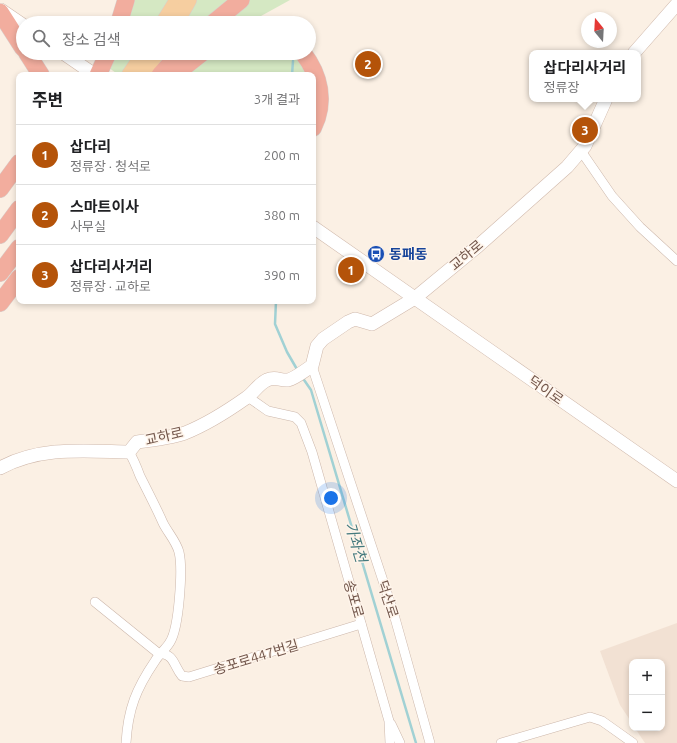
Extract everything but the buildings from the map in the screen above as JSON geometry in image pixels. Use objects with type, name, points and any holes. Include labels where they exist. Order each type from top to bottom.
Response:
[{"type":"highway","points":[[122,16],[126,0]]},
{"type":"highway","points":[[222,16],[239,2]]},
{"type":"highway","points":[[0,11],[16,37]]},
{"type":"highway","points":[[31,60],[39,72]]},
{"type":"highway","points":[[99,72],[105,60]]},
{"type":"highway","points":[[144,72],[167,60]]},
{"type":"highway","points":[[178,72],[193,60]]},
{"type":"highway","points":[[308,60],[315,72]]},
{"type":"highway","points":[[316,74],[320,89],[320,105],[316,123]]},
{"type":"highway","points":[[0,189],[16,167]]},
{"type":"highway","points":[[0,234],[16,214]]},
{"type":"highway","points":[[0,273],[16,252]]},
{"type":"highway","points":[[0,304],[16,282]]},
{"type":"highway","points":[[0,304],[16,289]]},
{"type":"main road","points":[[167,16],[177,0]]},
{"type":"main road","points":[[180,16],[189,0]]},
{"type":"main road","points":[[142,72],[143,60]]},
{"type":"main road","points":[[143,72],[152,60]]},
{"type":"street","points":[[637,50],[677,4]]},
{"type":"street","points":[[0,11],[16,21]]},
{"type":"street","points":[[73,60],[91,72]]},
{"type":"street","name":"교하로","points":[[0,468],[23,458],[47,452],[72,450],[129,452],[137,442],[166,438],[185,433],[204,424],[248,397],[261,383],[269,379],[276,378],[288,380],[303,371],[317,346],[323,339],[355,319],[372,324],[414,298],[478,246],[567,167],[585,146],[605,102]]},
{"type":"street","points":[[581,151],[612,196],[640,227],[677,261]]},
{"type":"street","name":"덕이로","points":[[316,229],[677,481]]},
{"type":"street","name":"덕산로","points":[[303,371],[393,611],[430,743]]},
{"type":"street","name":"송포로","points":[[248,397],[268,411],[295,417],[301,423],[312,452],[389,721],[390,743]]},
{"type":"street","points":[[126,743],[130,709],[139,687],[175,633],[181,575],[179,552],[174,540],[164,525],[129,452]]},
{"type":"street","name":"송포로447번길","points":[[95,602],[158,653],[167,654],[174,660],[178,671],[182,676],[189,677],[361,624]]},
{"type":"street","points":[[501,743],[590,717],[602,721],[633,743]]},
{"type":"street","points":[[389,721],[400,743]]},
{"type":"shaded area","points":[[677,623],[677,743],[645,743],[637,731],[665,731],[665,659],[629,659],[629,718],[620,705],[600,651]]},
{"type":"green space","points":[[131,0],[290,0],[261,16],[127,16]]},
{"type":"green space","points":[[112,60],[300,60],[308,72],[115,72],[109,68]]},
{"type":"waterway","name":"가좌천","points":[[292,72],[293,61]]},
{"type":"waterway","name":"가좌천","points":[[276,304],[275,324],[287,352],[298,371]]},
{"type":"waterway","name":"가좌천","points":[[302,377],[311,390],[416,743]]},
{"type":"place","name":"스마트이사","points":[[368,64]]},
{"type":"place","name":"삽다리사거리","points":[[585,130]]},
{"type":"place","name":"동패동","points":[[376,254]]},
{"type":"place","name":"삽다리","points":[[351,270]]}]
